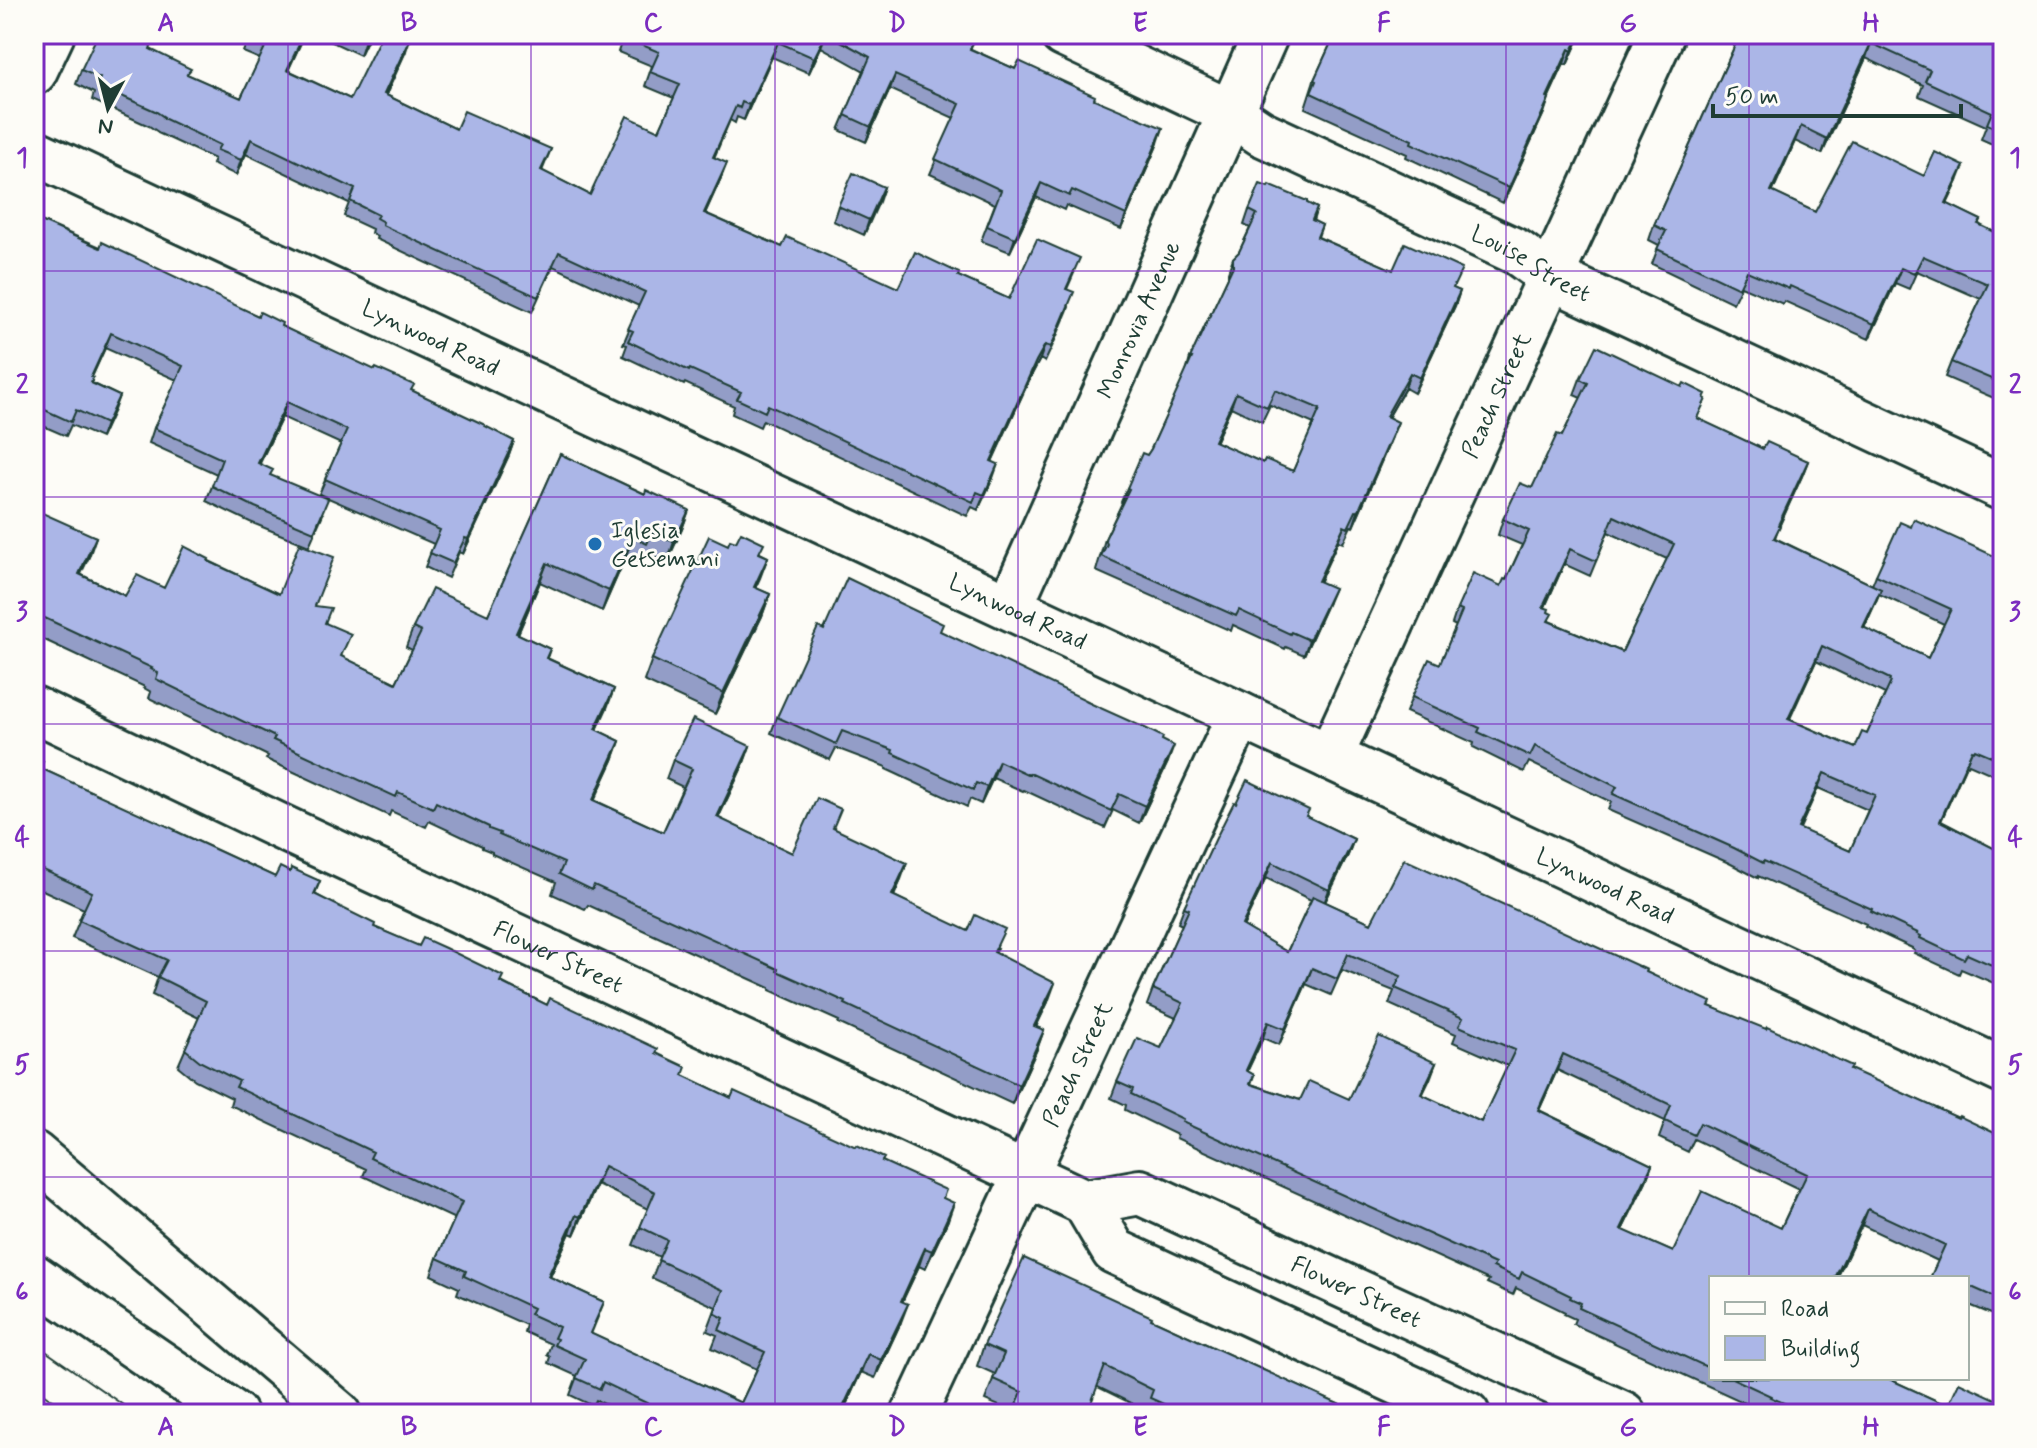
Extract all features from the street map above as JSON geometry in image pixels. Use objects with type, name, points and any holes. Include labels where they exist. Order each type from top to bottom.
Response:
[{"type":"main road","points":[[34,72],[52,34]]},
{"type":"main road","name":"Louise Street","points":[[1063,34],[1231,113],[1261,133],[1517,252],[1551,277],[2003,488]]},
{"type":"main road","name":"Monrovia Avenue","points":[[1010,606],[1266,34]]},
{"type":"main road","name":"Peach Street","points":[[1330,757],[1662,34]]},
{"type":"main road","name":"Lynwood Road","points":[[34,152],[2003,1071]]},
{"type":"main road","name":"Flower Street","points":[[34,709],[1085,1202],[1140,1192],[1623,1414]]},
{"type":"main road","name":"Peach Street","points":[[914,1414],[1240,715]]},
{"type":"main road","points":[[34,1154],[339,1414]]},
{"type":"main road","points":[[1085,1202],[1114,1251],[1467,1414]]},
{"type":"main road","points":[[34,1277],[234,1414]]},
{"type":"building","points":[[108,34],[157,34],[150,49],[191,69],[187,74],[241,98],[266,45],[249,37],[250,34],[304,34],[287,70],[350,99],[382,34],[406,34],[411,36],[384,94],[456,129],[464,111],[551,149],[541,170],[590,195],[627,116],[659,131],[680,84],[650,72],[659,52],[623,37],[624,34],[826,34],[814,58],[778,42],[749,105],[742,102],[740,108],[736,106],[713,157],[727,163],[704,213],[782,247],[787,237],[898,288],[915,252],[1009,299],[1037,239],[1080,258],[1066,289],[1074,292],[1051,347],[1045,345],[1036,361],[991,461],[998,464],[984,495],[977,492],[973,502],[768,405],[765,412],[737,399],[741,392],[628,341],[633,331],[628,329],[645,292],[559,252],[538,297],[382,225],[383,222],[376,218],[378,215],[350,201],[355,189],[251,139],[241,160],[217,150],[220,145],[97,85],[100,78],[81,70],[97,36],[105,40]]},
{"type":"building","points":[[352,34],[368,34],[365,40]]},
{"type":"building","points":[[828,34],[968,34],[976,37],[970,49],[1015,69],[1019,61],[1095,96],[1094,99],[1163,128],[1126,215],[1072,190],[1069,196],[1041,183],[1015,238],[987,226],[1001,190],[935,159],[960,104],[895,75],[871,127],[845,115],[870,57]]},
{"type":"building","points":[[1335,34],[1580,34],[1572,51],[1569,49],[1509,188],[1311,93]]},
{"type":"building","points":[[1740,34],[2003,34],[2003,131],[1987,124],[1992,112],[1925,81],[1930,70],[1871,43],[1827,139],[1801,126],[1771,191],[1815,212],[1852,141],[1924,176],[1935,152],[1964,166],[1946,203],[1981,220],[1978,224],[2003,236],[2003,384],[1951,362],[1988,284],[1923,256],[1914,274],[1901,268],[1874,324],[1790,286],[1789,289],[1747,271],[1739,288],[1657,249],[1666,231],[1654,225]]},
{"type":"building","points":[[853,173],[884,187],[869,220],[838,206]]},
{"type":"building","points":[[1260,184],[1269,185],[1317,208],[1312,220],[1322,225],[1317,237],[1393,270],[1405,243],[1462,269],[1453,288],[1460,291],[1420,378],[1410,373],[1386,416],[1398,422],[1358,512],[1348,528],[1344,526],[1318,581],[1334,588],[1309,640],[1239,610],[1236,616],[1101,556],[1107,544],[1105,539],[1142,453],[1147,455],[1151,449],[1233,266],[1233,258],[1257,214],[1249,210]],"holes":[[[1275,390],[1320,409],[1293,471],[1265,459],[1263,463],[1214,441],[1236,393],[1267,407]]]},
{"type":"building","points":[[34,218],[100,248],[102,242],[258,316],[260,312],[282,323],[281,326],[414,385],[411,390],[514,441],[468,539],[465,538],[453,563],[430,553],[440,530],[325,479],[347,430],[287,402],[258,463],[273,470],[270,475],[328,499],[314,532],[212,486],[222,459],[154,428],[183,366],[111,333],[91,377],[91,383],[119,396],[106,424],[76,410],[71,422],[34,405]]},
{"type":"building","points":[[1596,346],[1682,387],[1684,383],[1706,394],[1697,418],[1763,449],[1767,442],[1808,461],[1774,538],[1881,589],[1863,627],[1928,658],[1951,609],[1876,575],[1900,522],[1911,527],[1914,519],[2003,560],[2003,761],[1972,750],[1940,821],[2001,852],[2003,848],[2003,970],[1967,954],[1964,959],[1920,938],[1918,933],[1872,909],[1613,794],[1617,787],[1535,746],[1530,756],[1478,732],[1480,728],[1412,697],[1429,659],[1440,664],[1462,611],[1457,609],[1473,573],[1501,586],[1506,580],[1529,531],[1503,519],[1520,483],[1532,488],[1557,434],[1562,436],[1588,383],[1580,379]],"holes":[[[1614,516],[1674,544],[1622,652],[1548,621],[1552,614],[1543,607],[1570,549],[1596,561]],[[1822,646],[1890,679],[1867,734],[1862,732],[1855,748],[1788,719]],[[1824,773],[1875,795],[1850,851],[1798,828]]]},
{"type":"building","points":[[560,454],[645,494],[646,490],[689,510],[674,542],[652,533],[647,544],[633,537],[609,591],[547,563],[516,633],[550,649],[546,658],[614,689],[595,729],[620,741],[593,800],[663,832],[692,769],[673,760],[693,719],[750,746],[717,817],[792,853],[817,798],[841,809],[833,828],[907,863],[892,895],[968,931],[975,915],[1005,929],[994,952],[1055,983],[1034,1026],[1044,1030],[1019,1085],[845,1004],[778,969],[594,885],[592,890],[559,874],[564,863],[499,835],[489,827],[436,802],[433,808],[398,792],[396,797],[273,740],[275,737],[156,679],[158,673],[152,668],[34,613],[34,520],[38,511],[96,537],[79,574],[125,596],[137,575],[164,588],[184,546],[208,561],[279,594],[299,544],[334,557],[315,606],[331,608],[325,623],[351,634],[341,656],[396,683],[421,632],[413,628],[432,589],[488,615]]},
{"type":"building","points":[[741,532],[764,543],[759,553],[768,557],[754,587],[770,594],[723,693],[652,659],[709,536],[728,545],[730,540],[736,542]]},
{"type":"building","points":[[847,578],[943,624],[940,631],[1163,737],[1162,740],[1174,746],[1145,806],[1119,794],[1111,811],[999,761],[987,787],[976,783],[973,790],[892,753],[893,750],[842,731],[836,744],[777,717],[818,627],[824,630]]},
{"type":"building","points":[[34,756],[43,761],[40,768],[275,877],[280,867],[290,872],[291,868],[320,881],[314,894],[375,924],[374,927],[419,946],[423,938],[503,976],[500,982],[547,1005],[550,998],[658,1049],[656,1053],[686,1067],[683,1075],[731,1098],[734,1091],[857,1145],[884,1158],[882,1161],[946,1190],[943,1198],[954,1203],[932,1251],[925,1248],[901,1301],[908,1304],[881,1360],[868,1354],[840,1414],[654,1414],[657,1408],[603,1382],[600,1389],[576,1378],[585,1359],[554,1345],[559,1327],[530,1314],[533,1308],[464,1276],[466,1271],[437,1258],[462,1202],[370,1158],[373,1152],[236,1087],[239,1081],[201,1062],[185,1049],[206,1001],[158,977],[167,960],[79,920],[92,892],[37,867],[34,874]],"holes":[[[604,1166],[655,1192],[640,1227],[667,1240],[658,1260],[723,1290],[714,1313],[724,1318],[719,1330],[765,1352],[741,1403],[590,1333],[604,1302],[548,1276],[576,1215],[580,1217]]]},
{"type":"building","points":[[1247,780],[1309,810],[1306,816],[1354,839],[1329,890],[1272,862],[1242,925],[1287,952],[1313,896],[1371,923],[1404,859],[1647,970],[1711,1002],[1709,1006],[1767,1027],[1852,1066],[1850,1069],[2003,1137],[2003,1301],[1969,1286],[1969,1276],[1931,1276],[1945,1245],[1868,1209],[1836,1276],[1709,1276],[1709,1368],[1579,1308],[1581,1303],[1571,1296],[1522,1272],[1519,1279],[1493,1267],[1495,1264],[1182,1122],[1183,1119],[1131,1094],[1133,1089],[1117,1082],[1137,1038],[1161,1048],[1183,1003],[1153,989],[1189,909],[1184,907]],"holes":[[[1348,954],[1401,976],[1395,988],[1463,1018],[1459,1026],[1515,1050],[1481,1122],[1421,1094],[1436,1063],[1379,1036],[1349,1099],[1309,1081],[1300,1100],[1250,1084],[1254,1075],[1246,1070],[1268,1022],[1285,1029],[1312,968],[1337,979]],[[1563,1054],[1671,1105],[1665,1121],[1694,1135],[1700,1123],[1807,1174],[1781,1228],[1702,1191],[1673,1252],[1621,1229],[1652,1165],[1538,1110]]]},
{"type":"building","points":[[1024,1258],[1360,1414],[1186,1414],[1150,1398],[1153,1390],[1105,1366],[1087,1414],[1012,1414],[1022,1392],[993,1379],[1004,1354],[984,1345]]},
{"type":"building","points":[[1736,1380],[1891,1380],[1948,1406],[1959,1382],[2000,1401],[2003,1394],[2003,1414],[1804,1414]]},
{"type":"tram line","points":[[34,1343],[136,1414]]},
{"type":"tram line","points":[[34,1387],[73,1414]]},
{"type":"place","name":"Iglesia Getsemani","points":[[595,544]]}]
